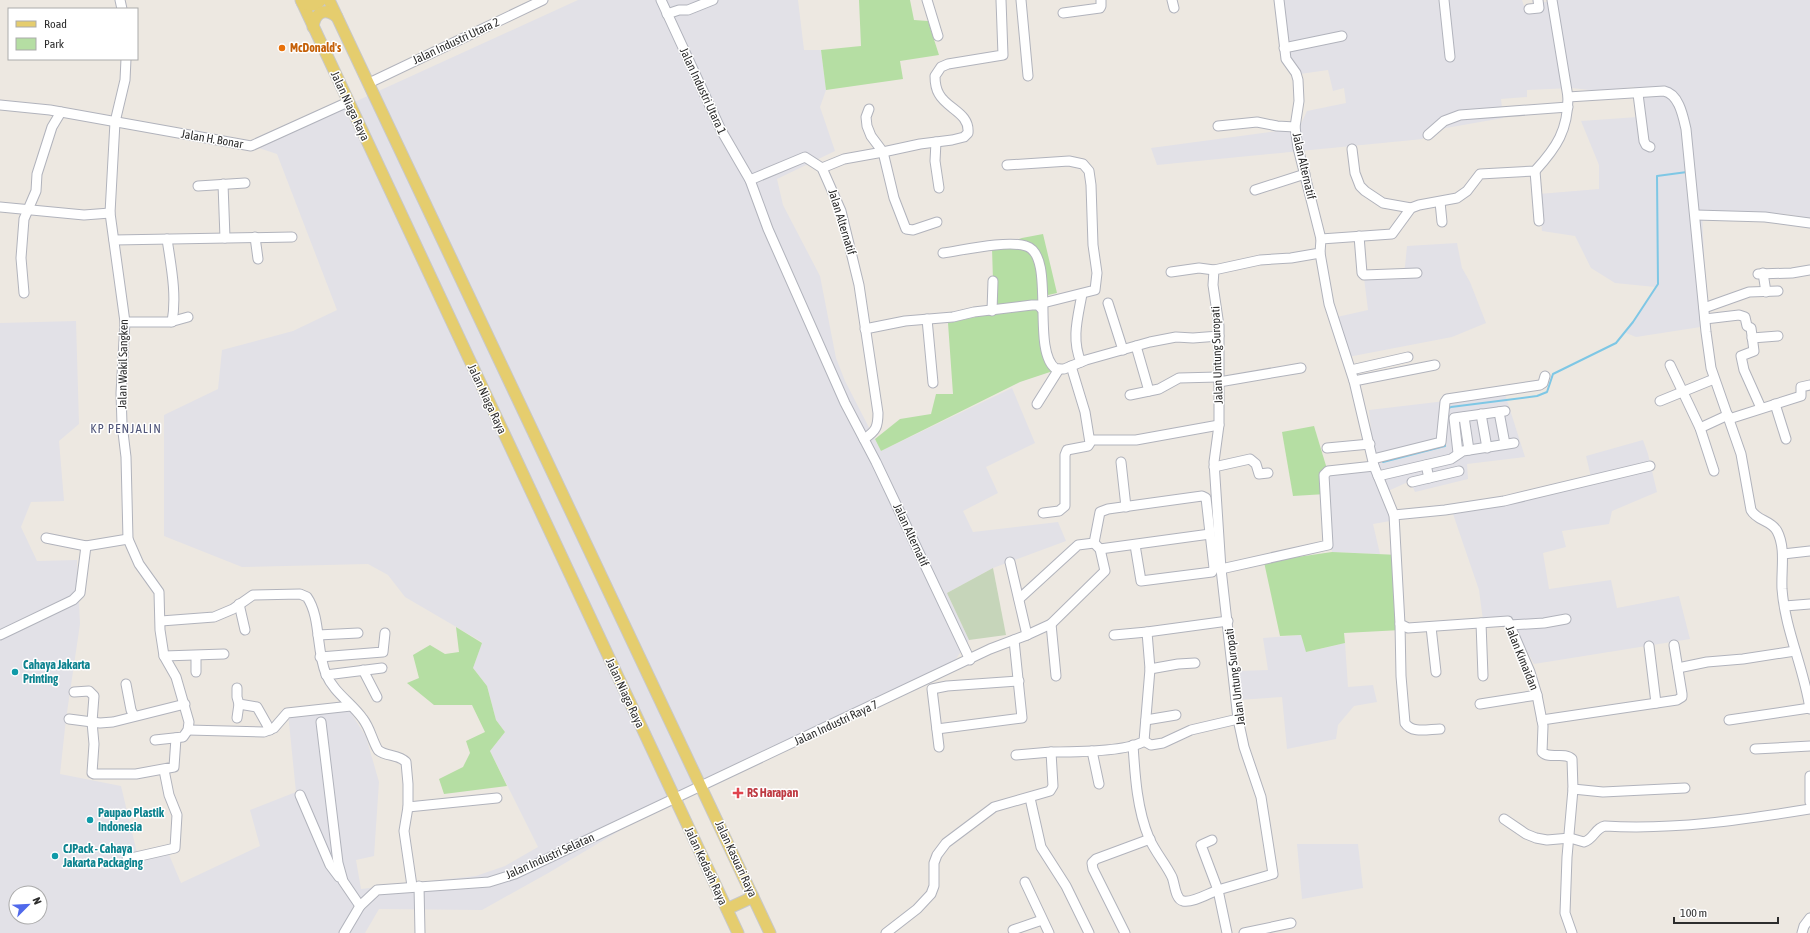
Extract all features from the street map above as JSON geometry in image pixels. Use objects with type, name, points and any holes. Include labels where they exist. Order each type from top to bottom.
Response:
[{"type":"main road","points":[[301,1],[308,5],[315,5],[321,0]]},
{"type":"main road","points":[[329,0],[701,785]]},
{"type":"main road","name":"Jalan Niaga Raya","points":[[301,1],[674,798]]},
{"type":"main road","points":[[313,27],[314,19],[318,14],[324,11],[331,12],[337,17]]},
{"type":"main road","name":"Jalan Kasuari Raya","points":[[701,785],[770,933]]},
{"type":"main road","name":"Jalan Kedasih Raya","points":[[674,798],[738,933]]},
{"type":"main road","points":[[727,909],[754,897]]},
{"type":"street","name":"Jalan Industri Utara 2","points":[[369,83],[543,0]]},
{"type":"street","name":"Jalan Industri Utara 1","points":[[661,0],[721,130],[750,180]]},
{"type":"street","points":[[667,14],[679,10],[688,10],[713,0]]},
{"type":"street","points":[[927,0],[938,36]]},
{"type":"street","points":[[750,180],[803,157],[822,168],[844,159],[964,137],[968,133],[968,129],[962,115],[939,95],[935,76],[941,67],[948,64],[1003,55],[1001,0]]},
{"type":"street","points":[[1021,0],[1028,76]]},
{"type":"street","points":[[1063,13],[1100,8],[1102,5],[1101,0]]},
{"type":"street","name":"Jalan Alternatif","points":[[1279,0],[1286,59],[1296,73],[1298,80],[1299,101],[1295,127],[1322,240]]},
{"type":"street","points":[[1444,0],[1450,57]]},
{"type":"street","points":[[1529,9],[1539,8],[1538,0]]},
{"type":"street","points":[[1352,149],[1355,173],[1360,186],[1365,191],[1383,203],[1411,208],[1460,196],[1480,174],[1535,171],[1552,152],[1562,136],[1568,107],[1568,97],[1552,0]]},
{"type":"street","points":[[1284,48],[1342,36]]},
{"type":"street","name":"Jalan Wakil Sangken","points":[[126,60],[125,80],[115,122],[110,213],[125,322],[121,393],[122,424],[126,457],[128,540],[139,564],[159,592],[164,656]]},
{"type":"street","points":[[1568,97],[1668,91],[1674,96],[1682,112],[1686,129],[1696,216],[1705,319],[1714,379],[1741,454],[1751,510],[1756,516],[1774,526],[1782,543],[1782,589],[1795,651],[1810,708],[1729,720]]},
{"type":"street","points":[[1638,94],[1644,141],[1646,146],[1650,147]]},
{"type":"street","name":"Jalan H. Bonar","points":[[0,105],[61,112],[251,146],[348,102]]},
{"type":"street","points":[[1428,135],[1444,121],[1460,115],[1568,107]]},
{"type":"street","points":[[868,109],[866,117],[867,126],[871,136],[883,152],[894,198],[906,229],[913,230],[937,222]]},
{"type":"street","points":[[24,293],[21,258],[24,219],[36,191],[37,174],[52,127],[61,112]]},
{"type":"street","points":[[1218,126],[1257,122],[1277,126],[1295,127]]},
{"type":"street","points":[[936,142],[935,161],[939,188]]},
{"type":"street","points":[[865,329],[905,321],[928,320],[1036,305],[1042,306],[1095,290],[1097,280],[1093,245],[1091,185],[1087,168],[1079,163],[1069,161],[1007,165]]},
{"type":"street","name":"Jalan Alternatif","points":[[822,168],[841,211],[859,285],[873,374],[878,422],[875,432],[864,439]]},
{"type":"street","points":[[1535,171],[1539,221]]},
{"type":"street","points":[[1255,190],[1305,174]]},
{"type":"street","name":"Jalan Alternatif","points":[[750,180],[768,229],[844,403],[864,439],[970,660]]},
{"type":"street","points":[[198,186],[245,182]]},
{"type":"street","points":[[223,184],[226,238]]},
{"type":"street","points":[[1440,202],[1442,222]]},
{"type":"street","points":[[0,207],[84,215],[110,213]]},
{"type":"street","points":[[1411,208],[1392,234],[1322,240],[1320,253],[1329,304],[1351,370],[1370,444],[1373,463],[1394,516],[1400,624],[1401,676],[1405,723],[1408,728],[1414,730],[1440,729]]},
{"type":"street","points":[[1696,216],[1766,217],[1810,223]]},
{"type":"street","points":[[1359,236],[1362,273],[1364,275],[1417,273]]},
{"type":"street","points":[[114,240],[292,237]]},
{"type":"street","points":[[255,238],[258,258]]},
{"type":"street","points":[[167,239],[173,281],[174,304],[172,322]]},
{"type":"street","points":[[943,253],[1014,244],[1027,246],[1035,254],[1042,279],[1042,306],[1046,349],[1049,361],[1054,367],[1059,369],[1136,346],[1176,337],[1193,338],[1219,336]]},
{"type":"street","points":[[1171,272],[1199,268],[1214,270],[1260,260],[1291,258],[1320,253]]},
{"type":"street","name":"Jalan Untung Suropati","points":[[1214,270],[1213,285],[1219,336],[1219,425],[1214,467],[1221,569],[1238,719],[1244,747],[1260,797],[1273,874],[1218,890]]},
{"type":"street","points":[[1766,292],[1761,273],[1792,273],[1810,270]]},
{"type":"street","points":[[992,311],[993,281]]},
{"type":"street","points":[[1704,308],[1749,292],[1778,291]]},
{"type":"street","points":[[1081,362],[1077,352],[1076,339],[1082,294]]},
{"type":"street","points":[[1108,303],[1124,350]]},
{"type":"street","points":[[1705,319],[1744,315],[1747,326],[1751,328],[1754,352],[1741,356],[1744,370],[1761,408]]},
{"type":"street","points":[[125,322],[172,322],[188,317]]},
{"type":"street","points":[[928,320],[933,383]]},
{"type":"street","points":[[1752,338],[1778,336]]},
{"type":"street","points":[[1136,346],[1149,391]]},
{"type":"street","points":[[1351,370],[1408,357]]},
{"type":"street","points":[[1354,381],[1435,365]]},
{"type":"street","points":[[1670,365],[1700,428],[1714,471]]},
{"type":"street","points":[[1043,513],[1059,511],[1064,508],[1066,452],[1072,448],[1088,446],[1090,440],[1085,412],[1071,366]]},
{"type":"street","points":[[1130,395],[1165,387],[1179,378],[1219,379],[1301,368]]},
{"type":"street","points":[[1037,404],[1059,369]]},
{"type":"street","points":[[1221,569],[1328,546],[1324,475],[1328,471],[1373,463],[1441,442],[1445,402],[1447,399],[1540,385],[1543,383],[1545,376]]},
{"type":"street","points":[[1660,400],[1684,392],[1714,379]]},
{"type":"street","points":[[1700,428],[1728,416],[1800,396],[1801,387],[1810,385]]},
{"type":"street","points":[[1774,404],[1786,439]]},
{"type":"street","points":[[1378,476],[1451,459],[1458,453],[1469,450],[1510,444],[1502,411],[1451,419],[1458,453]]},
{"type":"street","points":[[1481,414],[1487,448]]},
{"type":"street","points":[[1464,417],[1469,450]]},
{"type":"street","points":[[1090,440],[1136,440],[1219,425]]},
{"type":"street","points":[[1327,448],[1370,444]]},
{"type":"street","points":[[1214,467],[1250,459],[1256,464],[1259,474],[1268,474]]},
{"type":"street","points":[[1121,462],[1126,507]]},
{"type":"street","points":[[1426,465],[1428,478]]},
{"type":"street","points":[[1394,516],[1504,501],[1650,466]]},
{"type":"street","points":[[1412,482],[1459,471]]},
{"type":"street","points":[[1096,546],[1100,512],[1108,509],[1204,496],[1207,499],[1214,568],[1211,572],[1141,581],[1135,545]]},
{"type":"street","points":[[1019,600],[1078,545],[1135,545],[1210,534]]},
{"type":"street","points":[[46,538],[86,546],[128,540]]},
{"type":"street","points":[[0,635],[73,600],[80,593],[86,546]]},
{"type":"street","name":"Jalan Industri Raya 7","points":[[674,798],[970,660],[990,649],[1051,624],[1104,572],[1105,566],[1096,546]]},
{"type":"street","points":[[1783,554],[1810,551]]},
{"type":"street","points":[[1010,562],[1027,635]]},
{"type":"street","points":[[161,621],[214,617],[239,604],[252,595],[300,594],[309,600],[318,635],[320,657],[326,675],[333,687],[364,719],[378,750],[406,762],[408,807],[404,823],[404,831],[415,886],[420,933]]},
{"type":"street","points":[[239,604],[245,630]]},
{"type":"street","points":[[1785,606],[1810,604]]},
{"type":"street","points":[[1510,625],[1544,623],[1566,619]]},
{"type":"street","name":"Jalan Kimaidan","points":[[1400,624],[1406,628],[1506,620],[1510,625],[1530,672],[1537,695],[1542,720],[1542,752],[1548,755],[1568,756],[1572,759],[1573,789],[1570,838],[1567,857],[1565,913],[1572,933]]},
{"type":"street","points":[[1114,635],[1228,621]]},
{"type":"street","points":[[1481,622],[1482,676]]},
{"type":"street","points":[[1051,624],[1056,676]]},
{"type":"street","points":[[1431,627],[1436,672]]},
{"type":"street","points":[[1144,740],[1150,670],[1147,632]]},
{"type":"street","points":[[318,635],[358,633]]},
{"type":"street","points":[[320,657],[384,652],[385,633]]},
{"type":"street","points":[[937,728],[1022,718],[1014,640]]},
{"type":"street","points":[[1542,720],[1676,700],[1682,697],[1674,645]]},
{"type":"street","points":[[1649,646],[1656,703]]},
{"type":"street","points":[[1678,668],[1707,662],[1742,659],[1795,651]]},
{"type":"street","points":[[164,656],[224,654]]},
{"type":"street","points":[[155,740],[183,737],[188,730],[189,722],[174,672],[164,656]]},
{"type":"street","points":[[196,656],[196,672]]},
{"type":"street","points":[[1150,670],[1178,664],[1194,663]]},
{"type":"street","points":[[326,675],[382,668]]},
{"type":"street","points":[[363,670],[377,696]]},
{"type":"street","points":[[939,747],[932,689],[947,686],[1019,681]]},
{"type":"street","points":[[126,684],[131,710],[134,716]]},
{"type":"street","points":[[237,688],[236,697],[239,704],[237,718]]},
{"type":"street","points":[[74,692],[89,691],[92,693],[94,744],[92,773],[94,774],[136,774],[164,770],[175,766],[176,738]]},
{"type":"street","points":[[1480,704],[1537,695]]},
{"type":"street","points":[[69,719],[92,722],[114,722],[134,716],[150,714],[166,707],[184,704]]},
{"type":"street","points":[[239,704],[257,707],[270,730]]},
{"type":"street","points":[[188,730],[239,732],[270,730],[278,724],[287,713],[351,706]]},
{"type":"street","points":[[1146,720],[1176,715]]},
{"type":"street","points":[[1144,740],[1151,745],[1163,743],[1170,740],[1175,735],[1238,719]]},
{"type":"street","points":[[321,722],[334,840],[342,881]]},
{"type":"street","points":[[1016,755],[1092,751],[1133,745],[1144,740]]},
{"type":"street","points":[[1133,745],[1140,808],[1150,840],[1173,879],[1178,898],[1182,901],[1189,901],[1218,890]]},
{"type":"street","points":[[1755,749],[1810,746]]},
{"type":"street","points":[[1092,751],[1099,784]]},
{"type":"street","points":[[887,933],[917,909],[931,894],[934,886],[934,863],[937,855],[946,843],[994,807],[1015,800],[1030,798],[1047,793],[1052,789],[1051,752]]},
{"type":"street","points":[[127,859],[175,848],[177,815],[169,796],[164,770]]},
{"type":"street","points":[[1810,776],[1810,802]]},
{"type":"street","points":[[1573,789],[1603,792],[1685,788]]},
{"type":"street","points":[[300,795],[330,865],[360,906]]},
{"type":"street","points":[[408,807],[497,798]]},
{"type":"street","name":"Jalan Industri Selatan","points":[[344,933],[360,906],[377,890],[415,886],[456,885],[489,882],[515,874],[674,798]]},
{"type":"street","points":[[1030,798],[1041,847],[1066,886],[1089,933]]},
{"type":"street","points":[[1504,819],[1526,834],[1536,838],[1547,840],[1570,838],[1584,842],[1589,840],[1600,827],[1605,826],[1628,828],[1683,826],[1810,809]]},
{"type":"street","points":[[1125,933],[1093,869],[1092,863],[1096,859],[1150,840]]},
{"type":"street","points":[[1212,840],[1202,845],[1218,890],[1227,933]]},
{"type":"street","points":[[1025,882],[1048,933]]},
{"type":"street","points":[[1802,933],[1804,926],[1810,918]]},
{"type":"street","points":[[1013,930],[1042,920]]},
{"type":"street","points":[[1244,933],[1292,923]]},
{"type":"shaded area","points":[[578,0],[798,0],[804,50],[821,50],[826,90],[820,107],[835,151],[777,179],[783,205],[820,276],[836,358],[845,381],[881,451],[1012,388],[1035,443],[986,467],[998,493],[963,511],[973,532],[1058,522],[1066,541],[993,568],[947,593],[969,640],[951,666],[720,771],[550,872],[482,910],[379,909],[365,933],[0,933],[0,323],[76,321],[79,424],[59,441],[64,501],[31,502],[21,527],[37,561],[77,560],[80,624],[66,719],[60,774],[121,786],[137,853],[167,850],[181,883],[260,846],[250,810],[296,792],[288,713],[345,703],[366,737],[379,782],[374,856],[356,860],[361,889],[476,876],[505,866],[538,847],[490,751],[505,732],[496,720],[487,686],[473,668],[482,642],[405,597],[388,575],[368,564],[242,567],[164,536],[164,415],[218,389],[222,350],[293,331],[337,310],[277,154],[256,147]]},
{"type":"shaded area","points":[[1282,0],[1522,0],[1524,6],[1556,0],[1810,0],[1810,218],[1786,214],[1702,211],[1707,326],[1636,337],[1626,333],[1655,287],[1615,283],[1591,268],[1575,236],[1542,231],[1539,194],[1599,189],[1599,165],[1581,121],[1638,117],[1634,87],[1598,91],[1572,88],[1527,90],[1527,97],[1501,99],[1503,118],[1423,132],[1423,139],[1157,165],[1151,148],[1299,128],[1307,111],[1346,103],[1344,88],[1333,91],[1328,70],[1300,74],[1293,64],[1285,40]]},
{"type":"shaded area","points":[[1457,243],[1462,268],[1470,282],[1486,323],[1452,337],[1348,357],[1337,317],[1368,310],[1364,278],[1404,276],[1407,246]]},
{"type":"shaded area","points":[[1505,394],[1525,457],[1467,464],[1468,479],[1415,492],[1410,481],[1386,492],[1396,520],[1373,524],[1380,554],[1332,552],[1326,494],[1327,469],[1374,463],[1369,410]]},
{"type":"shaded area","points":[[1643,440],[1657,492],[1612,511],[1609,524],[1562,531],[1566,547],[1543,553],[1549,589],[1611,580],[1617,608],[1679,596],[1690,639],[1534,664],[1508,616],[1483,620],[1479,590],[1452,511],[1591,477],[1586,456]]},
{"type":"shaded area","points":[[1301,635],[1307,652],[1345,643],[1348,687],[1373,685],[1377,702],[1354,706],[1338,725],[1336,739],[1287,749],[1282,697],[1238,700],[1235,671],[1268,670],[1263,638]]},
{"type":"shaded area","points":[[1297,844],[1358,844],[1363,888],[1302,899]]},
{"type":"green space","points":[[859,0],[910,0],[914,20],[928,21],[939,55],[900,61],[903,79],[826,90],[821,50],[861,46]]},
{"type":"green space","points":[[1043,234],[1057,293],[1039,297],[1053,371],[1020,382],[881,451],[875,439],[900,419],[931,414],[936,394],[953,394],[948,323],[994,313],[992,248],[1022,238]]},
{"type":"green space","points":[[1314,426],[1327,469],[1326,494],[1293,496],[1282,432]]},
{"type":"green space","points":[[1332,552],[1399,555],[1401,630],[1344,633],[1345,643],[1306,652],[1301,635],[1280,636],[1264,562]]},
{"type":"green space","points":[[993,568],[1006,635],[969,640],[947,593]]},
{"type":"green space","points":[[456,627],[482,643],[473,668],[487,686],[496,720],[505,732],[490,751],[507,786],[444,794],[439,779],[463,767],[470,753],[466,741],[485,732],[472,705],[434,705],[407,683],[419,678],[413,655],[430,645],[445,654],[459,652]]},
{"type":"waterway","points":[[1446,410],[1451,407],[1537,396],[1547,392],[1553,374],[1616,343],[1633,322],[1658,284],[1657,176],[1687,172]]},
{"type":"waterway","points":[[1383,462],[1445,446],[1445,443]]},
{"type":"place","name":"McDonald's","points":[[282,48]]},
{"type":"place","name":"Cahaya Jakarta Printing","points":[[15,672]]},
{"type":"place","name":"RS Harapan","points":[[738,793]]},
{"type":"place","name":"Paupao Plastik Indonesia","points":[[90,820]]},
{"type":"place","name":"CJPack - Cahaya Jakarta Packaging","points":[[55,856]]},
{"type":"district","name":"KP PENJALIN","points":[[126,428]]}]
